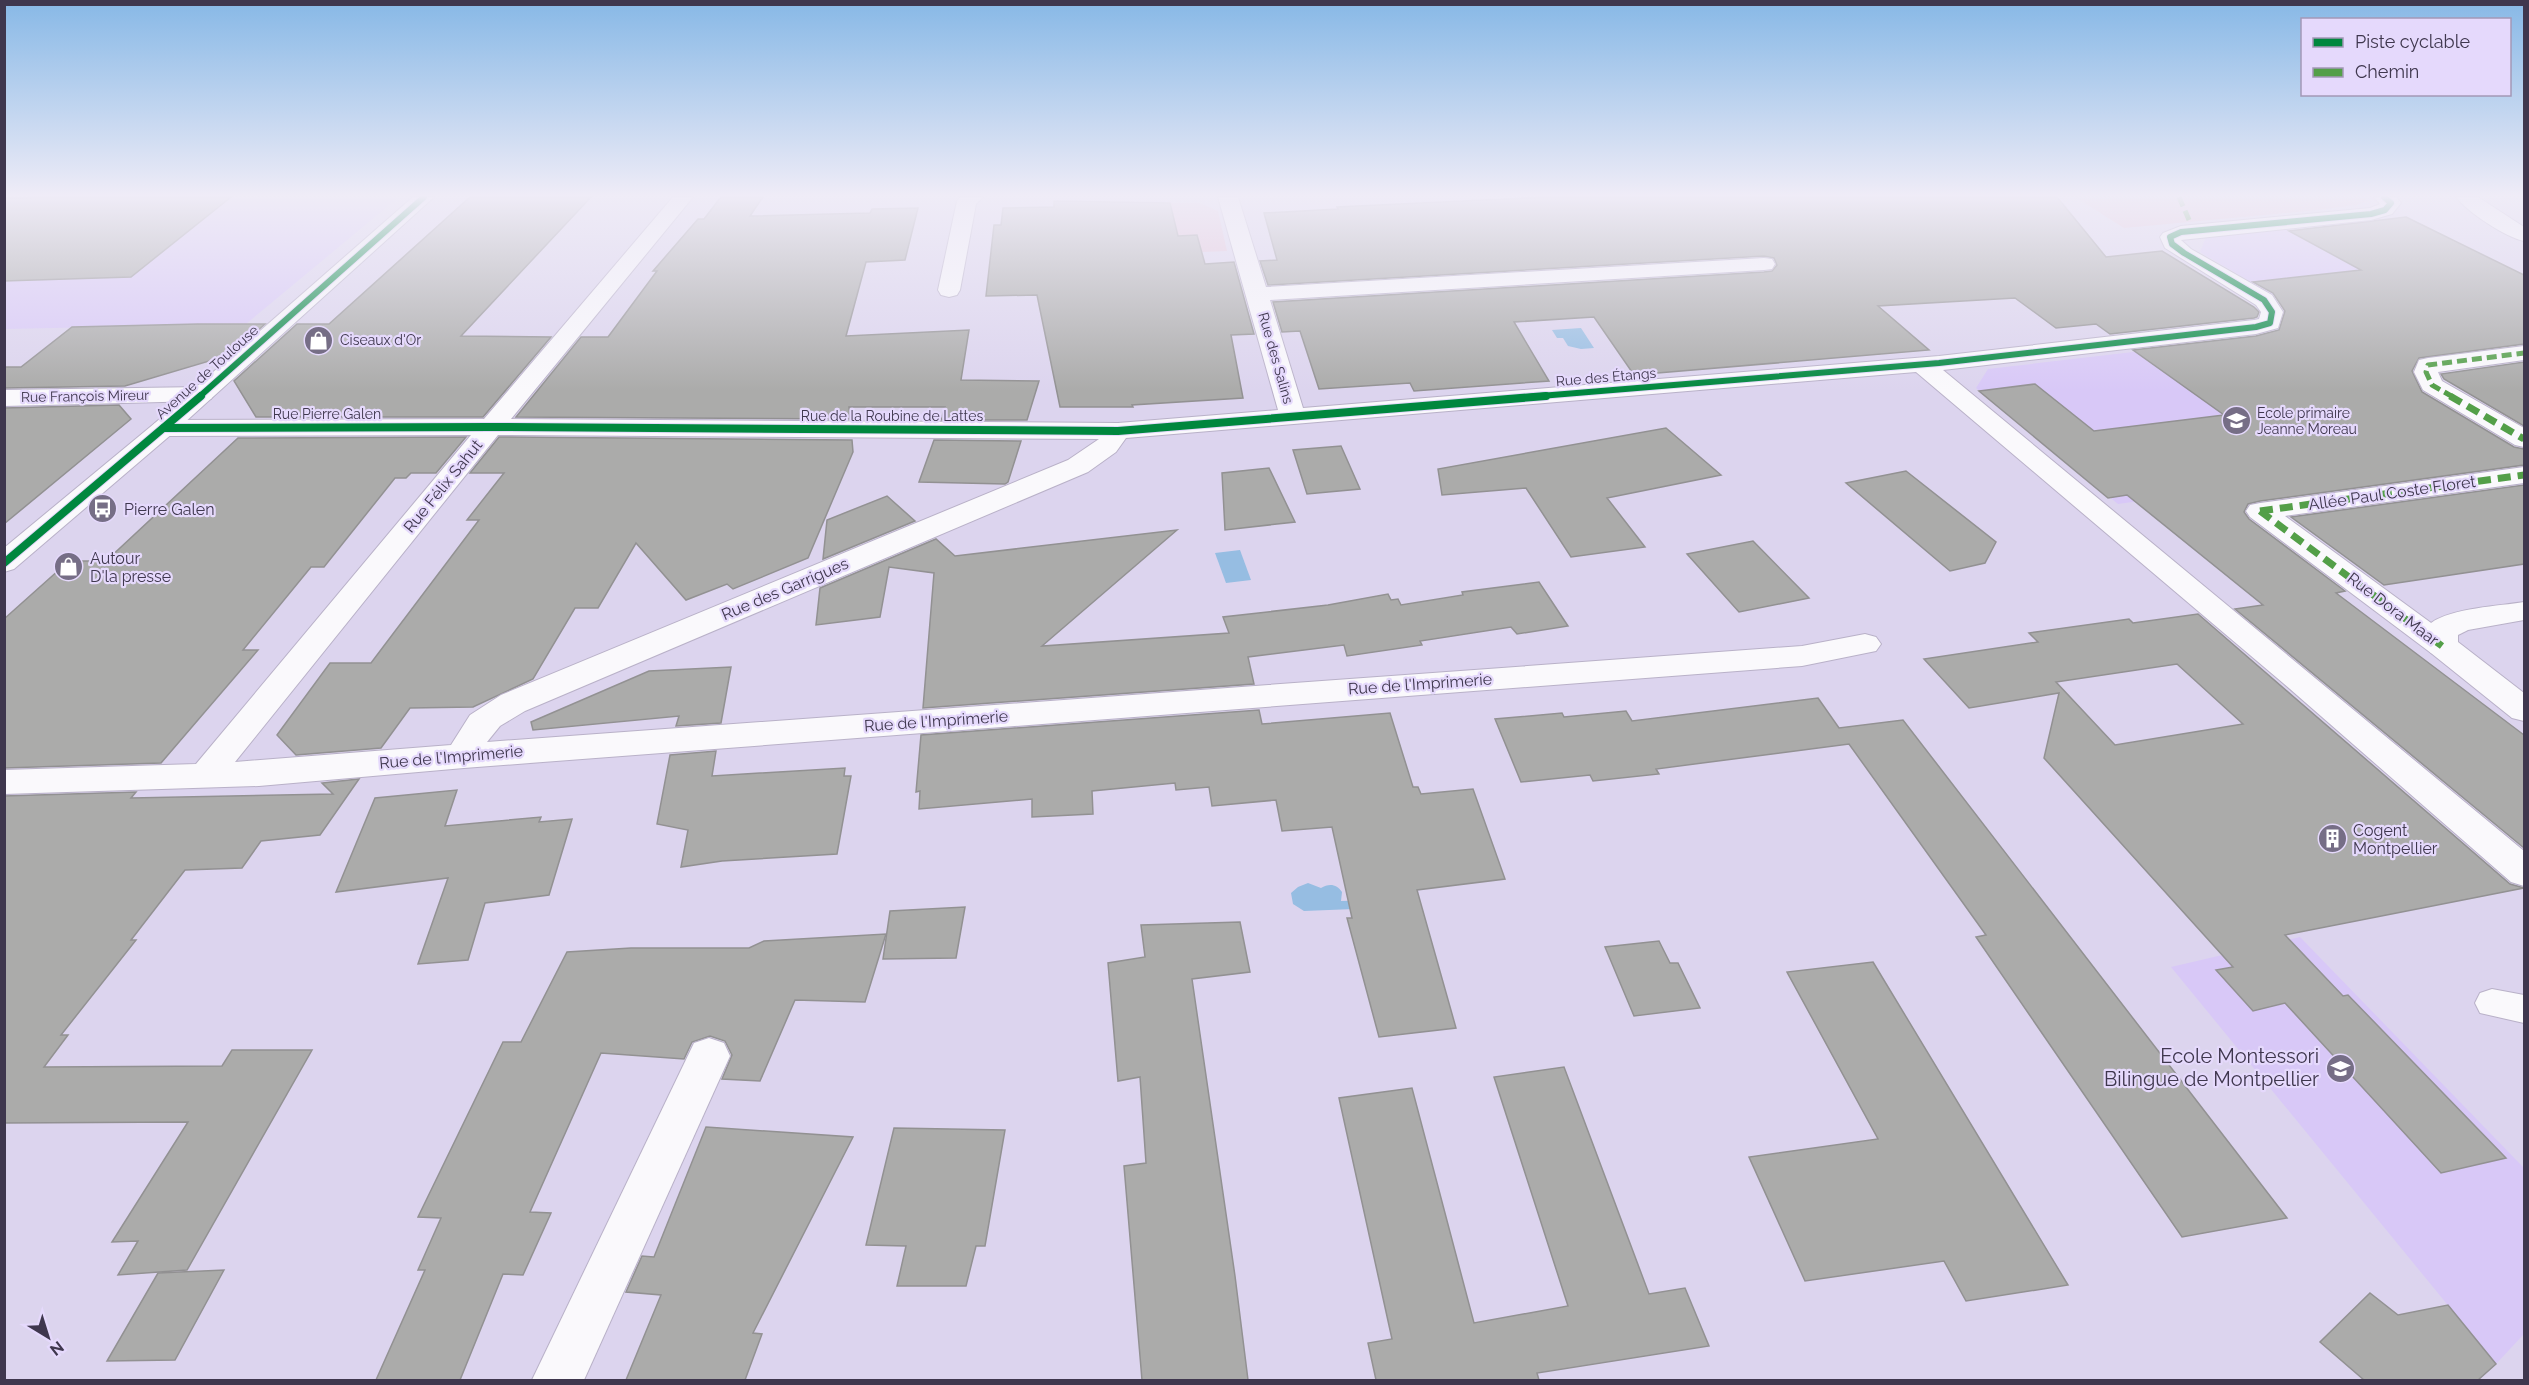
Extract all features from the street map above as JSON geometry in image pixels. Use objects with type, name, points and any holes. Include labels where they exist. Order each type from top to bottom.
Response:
[{"type":"street","name":"Avenue de Toulouse","points":[[4,563],[164,428],[351,262]]},
{"type":"street","name":"Rue Félix Sahut","points":[[205,776],[490,427],[629,262]]},
{"type":"street","points":[[949,290],[955,262]]},
{"type":"street","name":"Rue des Salins","points":[[1247,262],[1293,417]]},
{"type":"street","name":"Rue des Étangs","points":[[1293,417],[1922,364],[2256,327],[2270,323],[2272,312],[2264,300],[2199,262]]},
{"type":"street","points":[[1257,294],[1764,264]]},
{"type":"street","points":[[2524,353],[2428,365],[2426,372],[2432,385],[2524,439]]},
{"type":"street","points":[[1922,364],[2295,676],[2524,872]]},
{"type":"street","name":"Rue François Mireur","points":[[4,398],[202,394]]},
{"type":"street","name":"Rue de la Roubine de Lattes","points":[[490,427],[1118,431],[1293,417]]},
{"type":"street","name":"Rue Pierre Galen","points":[[164,428],[490,427]]},
{"type":"street","name":"Rue des Garrigues","points":[[464,756],[472,734],[486,718],[513,703],[1078,466],[1107,446],[1118,431]]},
{"type":"street","name":"Allée Paul Coste Floret","points":[[2260,511],[2524,475]]},
{"type":"street","name":"Rue Dora Maar","points":[[2260,511],[2524,710]]},
{"type":"street","points":[[2442,646],[2442,630],[2460,622],[2524,611]]},
{"type":"street","name":"Rue de l'Imprimerie","points":[[4,782],[259,774],[464,756],[1802,656],[1865,644]]},
{"type":"street","points":[[558,1380],[709,1056]]},
{"type":"lane","points":[[2492,1003],[2524,1009]]},
{"type":"shaded area","points":[[4,262],[321,262],[246,324],[5,329]]},
{"type":"shaded area","name":"Ecole primaire Jeanne Moreau","points":[[2216,262],[2346,262],[2356,267],[2392,262],[2497,262],[2524,275],[2524,332],[2369,351],[2361,470],[2118,504],[1976,388],[1988,369],[2331,329]]},
{"type":"shaded area","name":"Ecole Montessori Bilingue de Montpellier","points":[[2300,937],[2524,1168],[2524,1334],[2496,1364],[2171,967]]},
{"type":"water","points":[[1581,328],[1594,348],[1581,349],[1568,346],[1563,338],[1557,338],[1552,330]]},
{"type":"water","points":[[1240,550],[1251,580],[1226,583],[1215,553]]},
{"type":"water","points":[[1308,883],[1321,888],[1335,886],[1342,892],[1341,901],[1378,900],[1379,908],[1304,911],[1293,904],[1291,893]]},
{"type":"building","points":[[4,262],[150,262],[131,277],[4,281]]},
{"type":"building","points":[[398,262],[531,262],[461,336],[551,337],[483,417],[256,417],[234,381],[297,324],[329,324]]},
{"type":"building","points":[[661,262],[873,262],[866,262],[846,336],[969,330],[961,380],[1039,381],[1027,420],[941,420],[945,407],[849,407],[850,419],[516,417],[581,337],[608,337],[657,271],[653,271]]},
{"type":"building","points":[[990,262],[1204,262],[1205,264],[1234,262],[1254,334],[1231,335],[1243,398],[1132,405],[1133,407],[1060,407],[1037,295],[986,296]]},
{"type":"building","points":[[1260,262],[1668,262],[1268,285]]},
{"type":"building","points":[[1776,262],[2179,262],[2259,312],[2254,318],[2110,334],[2096,324],[2056,328],[2015,298],[1878,306],[1929,350],[1634,375],[1594,317],[1514,322],[1549,381],[1414,391],[1410,383],[1319,389],[1300,331],[1282,332],[1273,302],[1764,272],[1772,271],[1777,265]]},
{"type":"building","points":[[2346,262],[2497,262],[2524,275],[2524,344],[2419,358],[2412,371],[2422,392],[2514,447],[2524,449],[2524,465],[2260,501],[2248,504],[2244,512],[2249,519],[2345,591],[2336,593],[2524,735],[2524,848],[2235,609],[2263,605],[2127,495],[2108,498],[1979,391],[2035,384],[2094,431],[2224,415],[2133,350],[2256,336],[2279,330],[2285,311],[2273,293],[2253,282],[2361,270]]},
{"type":"building","points":[[265,324],[222,362],[219,358],[125,386],[4,388],[4,367],[21,367],[72,327]]},
{"type":"building","points":[[2524,362],[2524,426],[2444,379],[2441,374]]},
{"type":"building","points":[[119,405],[131,419],[4,524],[4,408]]},
{"type":"building","points":[[1666,428],[1721,475],[1607,498],[1645,547],[1571,557],[1526,488],[1442,495],[1438,469]]},
{"type":"building","points":[[466,437],[436,473],[411,473],[406,478],[395,478],[324,567],[311,567],[243,650],[258,650],[161,763],[4,768],[4,619],[69,561],[106,561],[238,438]]},
{"type":"building","points":[[499,437],[852,440],[853,452],[808,558],[733,589],[727,584],[686,600],[636,543],[598,608],[575,608],[533,679],[473,707],[410,708],[381,748],[296,755],[277,735],[330,663],[371,663],[479,520],[467,520],[504,473],[470,473]]},
{"type":"building","points":[[934,440],[1021,441],[1008,482],[1005,484],[919,482]]},
{"type":"building","points":[[1341,446],[1360,489],[1307,494],[1293,450]]},
{"type":"building","points":[[1269,468],[1295,522],[1225,530],[1222,473]]},
{"type":"building","points":[[1906,471],[1996,542],[1985,563],[1950,571],[1846,483]]},
{"type":"building","points":[[2524,485],[2524,564],[2384,585],[2291,517]]},
{"type":"building","points":[[887,496],[915,521],[823,559],[827,520]]},
{"type":"building","points":[[1177,530],[1042,646],[1229,633],[1223,617],[1328,605],[1388,594],[1391,600],[1398,599],[1401,605],[1463,595],[1462,592],[1539,582],[1568,626],[1517,634],[1511,627],[1420,641],[1422,645],[1347,656],[1344,645],[1248,657],[1254,684],[923,708],[934,573],[889,567],[880,617],[816,625],[820,588],[936,539],[955,556]]},
{"type":"building","points":[[1753,541],[1809,598],[1739,612],[1687,554]]},
{"type":"building","points":[[2198,614],[2510,884],[2524,888],[2285,935],[2343,996],[2348,995],[2506,1158],[2441,1173],[2285,1003],[2253,1011],[2216,970],[2233,967],[2044,758],[2059,693],[1969,708],[1924,659],[2038,642],[2029,633],[2129,619],[2133,623]],"holes":[[[2177,664],[2243,724],[2115,745],[2056,682]]]},
{"type":"building","points":[[731,667],[721,723],[676,726],[679,716],[533,730],[531,722],[649,671]]},
{"type":"building","points":[[1818,698],[1839,728],[1903,720],[2287,1218],[2182,1237],[1976,937],[1986,935],[1849,744],[1656,769],[1659,774],[1593,781],[1590,775],[1521,782],[1495,719],[1562,713],[1564,717],[1626,711],[1632,721]]},
{"type":"building","points":[[1259,710],[1262,724],[1390,713],[1413,787],[1418,787],[1421,794],[1473,789],[1505,879],[1417,890],[1456,1028],[1379,1037],[1347,918],[1352,918],[1332,827],[1282,831],[1276,800],[1212,806],[1209,787],[1176,790],[1175,783],[1092,791],[1093,814],[1032,817],[1032,799],[919,809],[920,791],[916,792],[921,735]]},
{"type":"building","points":[[716,751],[712,776],[845,768],[844,776],[851,776],[837,854],[722,861],[681,867],[688,830],[657,824],[670,755]]},
{"type":"building","points":[[359,779],[320,835],[261,841],[242,868],[185,870],[131,940],[136,940],[61,1035],[68,1035],[44,1067],[222,1066],[232,1050],[312,1050],[187,1270],[118,1275],[138,1241],[112,1242],[188,1122],[4,1123],[4,796],[136,792],[131,798],[333,794],[322,783]]},
{"type":"building","points":[[457,790],[445,826],[541,817],[539,822],[572,819],[549,895],[485,903],[468,960],[418,964],[448,878],[336,892],[375,798]]},
{"type":"building","points":[[965,907],[956,958],[883,959],[890,911]]},
{"type":"building","points":[[1240,922],[1250,972],[1192,979],[1248,1380],[1142,1380],[1124,1166],[1146,1163],[1140,1077],[1118,1081],[1108,963],[1145,957],[1141,925]]},
{"type":"building","points":[[886,934],[865,1002],[795,1000],[760,1081],[722,1079],[732,1055],[725,1041],[710,1036],[692,1042],[684,1059],[601,1053],[530,1212],[551,1213],[523,1275],[503,1274],[460,1380],[376,1380],[425,1270],[418,1270],[441,1218],[418,1217],[503,1042],[521,1042],[567,952],[631,948],[749,948],[764,941]]},
{"type":"building","points":[[1659,941],[1670,963],[1678,963],[1700,1008],[1634,1016],[1605,947]]},
{"type":"building","points":[[1873,962],[2068,1285],[1966,1301],[1944,1261],[1805,1281],[1749,1157],[1878,1139],[1787,972]]},
{"type":"building","points":[[1564,1067],[1649,1294],[1685,1288],[1709,1346],[1537,1373],[1539,1380],[1376,1380],[1368,1343],[1392,1339],[1339,1098],[1412,1088],[1474,1323],[1568,1306],[1494,1077]]},
{"type":"building","points":[[706,1127],[853,1137],[753,1333],[762,1334],[745,1380],[626,1380],[661,1295],[626,1292],[642,1256],[654,1257]]},
{"type":"building","points":[[894,1128],[1005,1130],[985,1246],[976,1246],[966,1286],[897,1286],[906,1246],[866,1245]]},
{"type":"building","points":[[224,1270],[175,1360],[107,1361],[158,1273]]},
{"type":"building","points":[[2370,1293],[2398,1315],[2448,1305],[2496,1364],[2478,1380],[2364,1380],[2320,1342]]},
{"type":"marked path","points":[[2524,353],[2428,365],[2426,372],[2432,385],[2524,439]]},
{"type":"marked path","points":[[2260,511],[2524,475]]},
{"type":"marked path","points":[[2260,511],[2442,646]]},
{"type":"cycle path","points":[[4,563],[164,428],[351,262]]},
{"type":"cycle path","points":[[164,428],[491,427],[1118,431],[1939,363],[2256,327],[2270,323],[2272,312],[2264,300],[2199,262]]},
{"type":"place","name":"Ciseaux d'Or","points":[[319,340]]},
{"type":"place","name":"Ecole primaire Jeanne Moreau","points":[[2236,421]]},
{"type":"place","name":"Pierre Galen","points":[[103,509]]},
{"type":"place","name":"Autour D'la presse","points":[[69,567]]},
{"type":"place","name":"Cogent Montpellier","points":[[2332,839]]},
{"type":"place","name":"Ecole Montessori Bilingue de Montpellier","points":[[2340,1068]]}]
